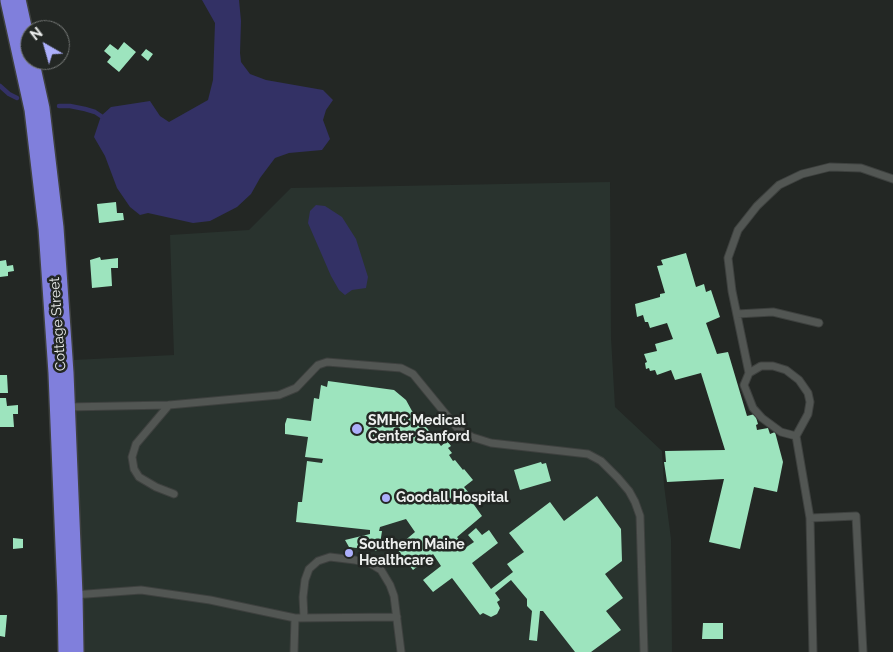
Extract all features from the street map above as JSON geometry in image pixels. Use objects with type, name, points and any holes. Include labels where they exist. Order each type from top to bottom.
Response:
[{"type":"highway","name":"Cottage Street","points":[[13,0],[37,109],[49,203],[62,407],[71,652]]},
{"type":"lane","points":[[796,436],[781,432],[762,418],[753,408],[744,385],[749,373],[732,291],[728,258],[738,230],[757,206],[779,185],[802,174],[830,167],[862,168],[893,179]]},
{"type":"lane","points":[[737,314],[773,312],[819,323]]},
{"type":"lane","points":[[62,407],[169,405],[238,400],[285,394],[296,388],[318,365],[327,362],[401,368],[413,374],[458,429],[472,437],[491,443],[588,454],[600,461],[629,492],[640,516],[644,652]]},
{"type":"lane","points":[[749,373],[760,366],[773,366],[786,370],[799,380],[808,393],[810,402],[808,414],[796,436],[810,518],[813,652]]},
{"type":"lane","points":[[169,405],[140,438],[132,457],[134,469],[139,477],[156,487],[174,494]]},
{"type":"lane","points":[[810,518],[856,516],[863,652]]},
{"type":"lane","points":[[304,618],[303,597],[305,580],[310,570],[318,561],[330,557],[371,564],[381,570],[394,596],[401,652]]},
{"type":"lane","points":[[70,595],[141,590],[210,600],[295,618],[398,617]]},
{"type":"lane","points":[[294,652],[295,618]]},
{"type":"shaded area","points":[[202,0],[239,0],[241,62],[250,74],[266,80],[323,90],[333,100],[326,110],[323,120],[330,139],[322,150],[289,153],[275,158],[251,194],[237,207],[210,221],[193,223],[148,213],[140,215],[130,207],[117,188],[105,156],[94,137],[101,116],[111,107],[150,101],[160,116],[169,122],[208,100],[213,80],[215,23]]},
{"type":"shaded area","name":"SMHC Medical Center Sanford","points":[[610,182],[611,338],[615,407],[662,451],[671,539],[672,652],[85,652],[73,360],[174,355],[170,235],[249,230],[291,188]]},
{"type":"shaded area","points":[[316,205],[325,206],[342,217],[356,239],[368,277],[366,288],[352,290],[345,295],[339,290],[308,223],[310,211]]},
{"type":"building","points":[[124,42],[136,52],[119,72],[107,62],[111,57],[104,51],[110,44],[118,50]]},
{"type":"building","points":[[146,49],[153,54],[148,61],[141,55]]},
{"type":"building","points":[[116,202],[117,213],[123,213],[124,220],[99,223],[97,204]]},
{"type":"building","points":[[686,253],[696,287],[704,284],[706,292],[711,290],[720,317],[706,323],[717,354],[728,352],[747,416],[755,414],[758,424],[756,425],[757,430],[768,428],[770,434],[775,432],[783,462],[777,492],[754,487],[740,549],[709,542],[724,479],[667,482],[664,462],[666,462],[665,451],[725,450],[701,373],[675,380],[671,370],[657,375],[655,370],[650,371],[649,368],[646,369],[645,363],[647,362],[644,354],[657,351],[655,344],[673,339],[667,323],[650,328],[648,322],[645,322],[643,315],[637,317],[635,304],[660,297],[660,294],[665,293],[657,266],[663,265],[661,260]]},
{"type":"building","points":[[100,257],[101,260],[118,258],[118,268],[111,268],[112,286],[92,288],[90,260]]},
{"type":"building","points":[[6,260],[7,266],[13,265],[14,271],[8,272],[8,276],[0,277],[0,261]]},
{"type":"building","points":[[0,375],[7,375],[8,393],[0,393]]},
{"type":"building","name":"Goodall Hospital","points":[[328,381],[394,390],[406,400],[412,411],[441,446],[447,441],[451,446],[448,448],[452,453],[449,455],[473,480],[464,487],[469,493],[467,495],[482,516],[457,537],[465,548],[474,542],[468,535],[476,528],[482,535],[489,530],[498,543],[472,563],[491,589],[513,572],[507,564],[524,552],[509,533],[550,502],[564,521],[597,496],[621,529],[622,561],[605,574],[623,598],[606,611],[621,630],[591,652],[575,652],[543,611],[540,611],[537,641],[529,640],[532,611],[527,606],[527,599],[511,580],[495,593],[500,600],[497,602],[500,608],[497,614],[491,617],[483,613],[480,615],[452,578],[433,592],[423,580],[441,566],[433,554],[413,570],[396,548],[415,532],[406,519],[380,527],[379,531],[382,531],[379,551],[349,547],[345,540],[370,534],[370,530],[296,522],[298,502],[302,502],[307,461],[322,463],[323,459],[305,457],[308,437],[285,434],[285,424],[287,418],[311,421],[314,398],[319,399],[321,385],[327,387]]},
{"type":"building","points":[[0,398],[6,398],[7,406],[18,405],[18,414],[13,414],[14,427],[0,427]]},
{"type":"building","points":[[541,462],[542,464],[546,463],[551,481],[520,490],[514,470]]},
{"type":"building","points":[[13,538],[23,539],[23,548],[13,549]]},
{"type":"building","points":[[0,615],[7,615],[5,637],[0,636]]},
{"type":"building","points":[[703,623],[723,623],[723,639],[702,639]]},
{"type":"waterway","points":[[0,86],[17,98]]},
{"type":"waterway","points":[[59,106],[85,109],[101,116]]},
{"type":"place","name":"SMHC Medical Center Sanford","points":[[357,429]]},
{"type":"place","name":"Goodall Hospital","points":[[386,498]]},
{"type":"place","name":"Southern Maine Healthcare","points":[[349,553]]}]
